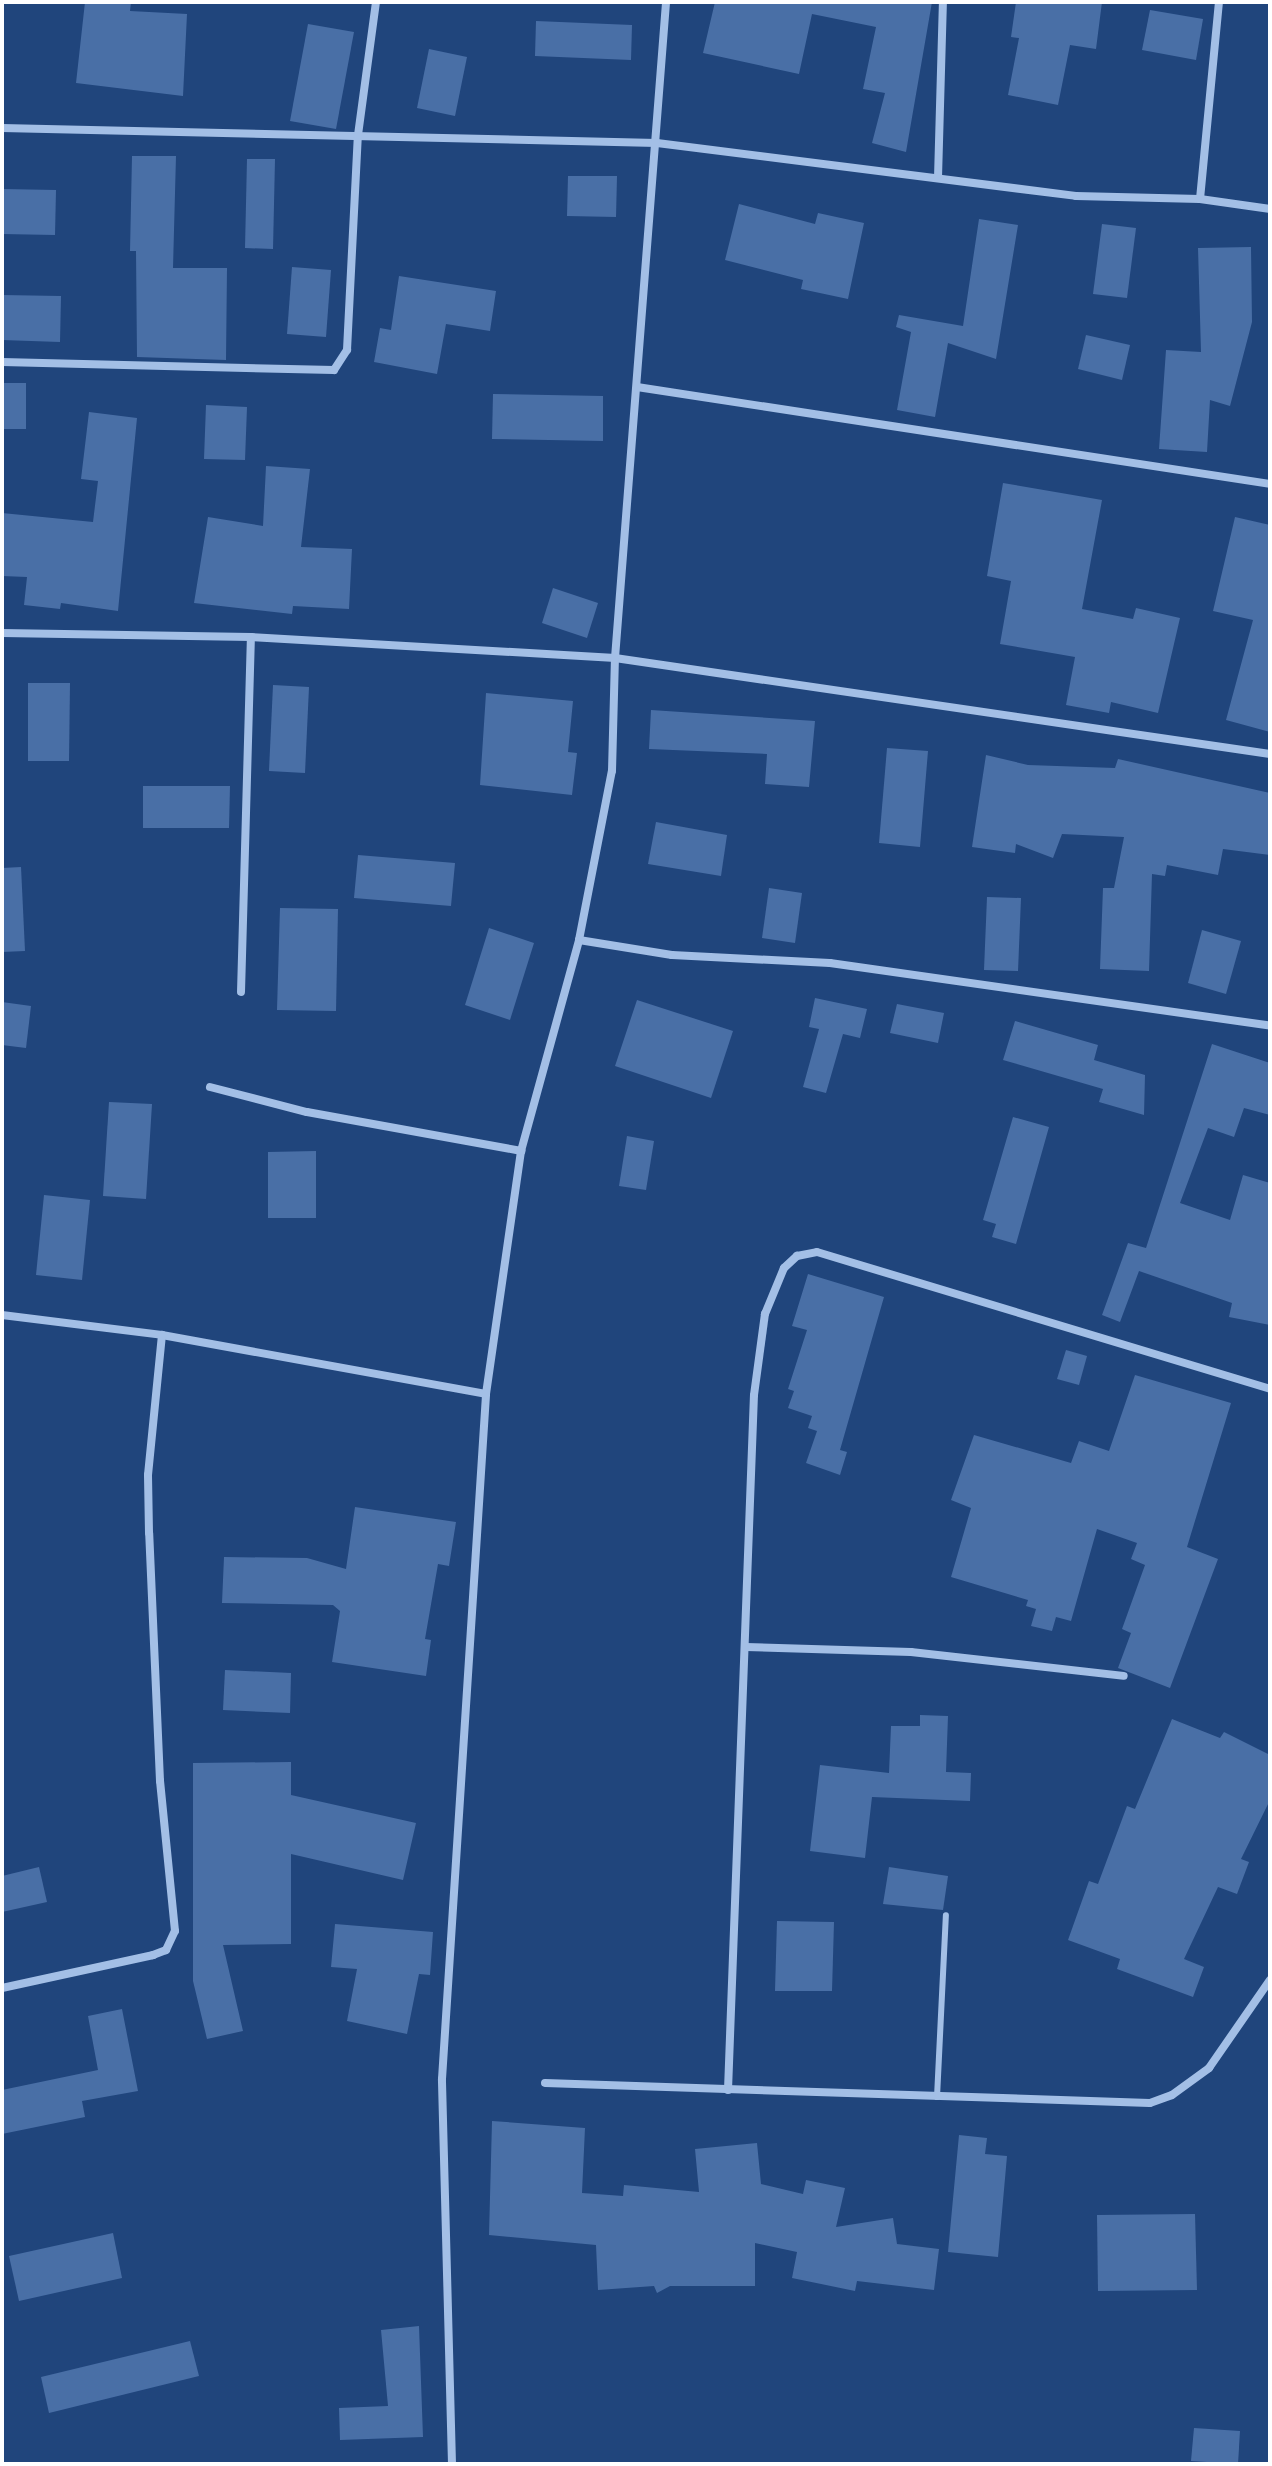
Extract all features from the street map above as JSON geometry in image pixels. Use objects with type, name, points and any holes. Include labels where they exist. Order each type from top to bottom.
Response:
[{"type":"street","points":[[2,362],[334,370],[347,350],[358,135],[376,2]]},
{"type":"street","points":[[452,2464],[442,2079],[486,1394],[521,1151],[579,940],[612,771],[615,658],[666,2]]},
{"type":"street","points":[[938,178],[943,2]]},
{"type":"street","points":[[1200,199],[1219,2]]},
{"type":"street","points":[[2,128],[657,143],[1076,196],[1200,199],[1270,209]]},
{"type":"street","points":[[637,387],[1270,484]]},
{"type":"street","points":[[2,633],[251,637],[615,658],[1270,754]]},
{"type":"street","points":[[241,992],[251,637]]},
{"type":"street","points":[[579,940],[672,955],[830,963],[1270,1026]]},
{"type":"street","points":[[210,1087],[307,1112],[521,1151]]},
{"type":"street","points":[[728,2090],[754,1395],[773,1288],[797,1256],[817,1252],[1270,1389]]},
{"type":"street","points":[[2,1315],[162,1335],[486,1394]]},
{"type":"street","points":[[2,1988],[153,1955],[166,1950],[175,1931],[160,1781],[149,1533],[148,1475],[162,1335]]},
{"type":"street","points":[[746,1647],[911,1652],[1124,1676]]},
{"type":"street","points":[[545,2083],[937,2097],[1161,2099],[1209,2068],[1270,1980]]},
{"type":"lane","points":[[937,2097],[946,1915]]},
{"type":"building","points":[[85,2],[131,2],[130,11],[187,14],[183,96],[76,83]]},
{"type":"building","points":[[715,2],[932,2],[906,152],[872,143],[885,93],[863,89],[876,27],[812,14],[799,74],[703,53]]},
{"type":"building","points":[[1016,2],[1102,2],[1096,49],[1070,45],[1058,105],[1008,95],[1019,38],[1011,37]]},
{"type":"building","points":[[1150,10],[1203,19],[1196,60],[1142,50]]},
{"type":"building","points":[[536,21],[632,25],[631,60],[535,56]]},
{"type":"building","points":[[308,24],[354,32],[336,129],[290,121]]},
{"type":"building","points":[[429,49],[467,57],[455,116],[417,108]]},
{"type":"building","points":[[132,156],[176,156],[173,268],[227,268],[226,360],[137,357],[136,251],[130,251]]},
{"type":"building","points":[[247,159],[275,159],[273,249],[245,248]]},
{"type":"building","points":[[568,176],[617,176],[616,217],[567,216]]},
{"type":"building","points":[[2,189],[56,190],[55,235],[2,234]]},
{"type":"building","points":[[739,204],[815,224],[818,213],[864,223],[848,299],[801,289],[803,280],[725,260]]},
{"type":"building","points":[[979,219],[1018,225],[996,359],[948,343],[935,417],[897,410],[911,332],[896,327],[899,315],[963,326]]},
{"type":"building","points":[[1102,224],[1136,228],[1127,298],[1093,294]]},
{"type":"building","points":[[1251,247],[1252,322],[1230,406],[1210,400],[1207,452],[1159,449],[1166,350],[1201,352],[1198,248]]},
{"type":"building","points":[[292,267],[331,270],[326,337],[287,334]]},
{"type":"building","points":[[399,276],[496,291],[490,331],[446,324],[437,374],[374,362],[380,328],[391,330]]},
{"type":"building","points":[[2,295],[61,296],[60,342],[2,340]]},
{"type":"building","points":[[1086,335],[1130,345],[1122,380],[1078,369]]},
{"type":"building","points":[[2,383],[26,383],[26,429],[2,429]]},
{"type":"building","points":[[493,394],[603,396],[603,441],[492,439]]},
{"type":"building","points":[[206,405],[247,407],[245,460],[204,459]]},
{"type":"building","points":[[89,412],[137,418],[118,611],[61,603],[60,609],[24,605],[27,577],[2,576],[2,513],[93,522],[98,481],[81,479]]},
{"type":"building","points":[[266,466],[310,469],[301,547],[352,549],[349,609],[293,606],[292,614],[194,603],[208,517],[263,526]]},
{"type":"building","points":[[1003,483],[1102,500],[1082,609],[1133,619],[1136,608],[1180,618],[1158,713],[1111,702],[1109,713],[1066,705],[1075,657],[1000,644],[1011,581],[987,576]]},
{"type":"building","points":[[1235,517],[1270,525],[1270,732],[1226,720],[1253,620],[1213,611]]},
{"type":"building","points":[[553,588],[598,603],[587,638],[542,623]]},
{"type":"building","points":[[28,683],[70,683],[69,761],[28,761]]},
{"type":"building","points":[[273,685],[309,687],[305,773],[269,771]]},
{"type":"building","points":[[486,693],[573,701],[568,752],[577,753],[572,795],[480,785]]},
{"type":"building","points":[[651,710],[815,721],[809,787],[765,784],[767,754],[649,749]]},
{"type":"building","points":[[887,748],[928,751],[920,847],[879,843]]},
{"type":"building","points":[[986,755],[1028,765],[1115,768],[1118,759],[1270,793],[1270,855],[1223,849],[1218,875],[1167,865],[1165,876],[1152,874],[1149,971],[1100,969],[1103,888],[1114,888],[1124,837],[1062,834],[1053,858],[1016,844],[1015,853],[972,847]]},
{"type":"building","points":[[143,786],[230,786],[229,828],[143,828]]},
{"type":"building","points":[[656,822],[727,835],[721,876],[648,864]]},
{"type":"building","points":[[358,855],[455,863],[451,906],[354,898]]},
{"type":"building","points":[[21,867],[25,951],[2,952],[2,868]]},
{"type":"building","points":[[769,888],[802,893],[795,943],[762,938]]},
{"type":"building","points":[[987,897],[1021,898],[1018,971],[984,970]]},
{"type":"building","points":[[280,908],[338,909],[336,1011],[277,1010]]},
{"type":"building","points":[[489,928],[534,943],[510,1020],[465,1005]]},
{"type":"building","points":[[1202,930],[1241,941],[1226,994],[1188,983]]},
{"type":"building","points":[[815,998],[867,1009],[860,1038],[843,1034],[826,1093],[803,1087],[819,1029],[809,1027]]},
{"type":"building","points":[[637,1000],[733,1031],[711,1098],[615,1066]]},
{"type":"building","points":[[2,1002],[31,1006],[26,1048],[2,1045]]},
{"type":"building","points":[[897,1004],[944,1013],[938,1043],[890,1033]]},
{"type":"building","points":[[1015,1021],[1098,1045],[1094,1060],[1145,1075],[1144,1115],[1099,1102],[1103,1089],[1003,1060]]},
{"type":"building","points":[[1212,1044],[1270,1063],[1270,1115],[1244,1108],[1234,1137],[1208,1128],[1180,1203],[1230,1220],[1243,1175],[1270,1183],[1270,1325],[1229,1317],[1232,1303],[1139,1271],[1120,1322],[1102,1315],[1128,1243],[1146,1248]]},
{"type":"building","points":[[109,1102],[152,1104],[146,1199],[103,1196]]},
{"type":"building","points":[[1013,1117],[1049,1127],[1016,1244],[992,1237],[996,1224],[983,1220]]},
{"type":"building","points":[[627,1136],[654,1141],[646,1190],[619,1186]]},
{"type":"building","points":[[316,1151],[316,1218],[268,1218],[268,1152]]},
{"type":"building","points":[[44,1195],[90,1200],[82,1280],[36,1275]]},
{"type":"building","points":[[808,1274],[884,1297],[840,1450],[847,1452],[840,1475],[806,1463],[817,1431],[808,1428],[812,1416],[788,1408],[794,1391],[788,1389],[807,1330],[792,1326]]},
{"type":"building","points":[[1066,1350],[1087,1356],[1079,1385],[1057,1379]]},
{"type":"building","points":[[1135,1375],[1231,1403],[1187,1547],[1218,1559],[1170,1688],[1118,1668],[1131,1633],[1122,1629],[1145,1565],[1131,1559],[1137,1543],[1097,1529],[1071,1621],[1056,1617],[1052,1631],[1031,1626],[1036,1609],[1026,1606],[1028,1600],[951,1577],[971,1508],[951,1500],[974,1435],[1071,1463],[1079,1441],[1109,1451]]},
{"type":"building","points":[[355,1507],[456,1522],[449,1566],[438,1564],[425,1639],[431,1640],[426,1676],[332,1662],[340,1611],[333,1605],[222,1603],[224,1557],[307,1558],[346,1569]]},
{"type":"building","points":[[225,1670],[291,1673],[290,1713],[223,1710]]},
{"type":"building","points":[[920,1715],[948,1716],[946,1772],[971,1773],[970,1801],[872,1797],[865,1858],[810,1851],[820,1765],[889,1773],[891,1726],[920,1726]]},
{"type":"building","points":[[1172,1719],[1220,1738],[1224,1732],[1270,1755],[1270,1800],[1241,1859],[1249,1862],[1237,1894],[1218,1887],[1184,1959],[1204,1967],[1193,1997],[1117,1969],[1120,1959],[1068,1940],[1089,1881],[1098,1884],[1127,1806],[1135,1809]]},
{"type":"building","points":[[291,1762],[291,1795],[416,1823],[403,1880],[291,1854],[291,1944],[223,1945],[243,2031],[207,2039],[193,1981],[193,1763]]},
{"type":"building","points":[[39,1867],[47,1902],[2,1912],[2,1876]]},
{"type":"building","points":[[889,1867],[948,1876],[943,1910],[883,1904]]},
{"type":"building","points":[[777,1921],[834,1922],[832,1991],[775,1991]]},
{"type":"building","points":[[335,1924],[433,1932],[430,1975],[419,1974],[407,2034],[347,2021],[357,1969],[331,1967]]},
{"type":"building","points":[[122,2009],[138,2091],[82,2101],[85,2117],[2,2134],[2,2090],[98,2070],[88,2016]]},
{"type":"building","points":[[492,2121],[585,2128],[582,2193],[623,2196],[624,2185],[699,2192],[695,2149],[757,2143],[761,2184],[803,2194],[806,2180],[845,2188],[836,2227],[893,2218],[897,2244],[939,2249],[934,2290],[857,2281],[855,2291],[792,2278],[797,2252],[755,2243],[755,2286],[670,2286],[657,2293],[654,2286],[598,2290],[596,2245],[489,2235]]},
{"type":"building","points":[[959,2135],[987,2138],[985,2154],[1007,2156],[998,2257],[948,2252]]},
{"type":"building","points":[[1195,2214],[1197,2290],[1098,2291],[1097,2215]]},
{"type":"building","points":[[113,2233],[122,2278],[19,2301],[9,2256]]},
{"type":"building","points":[[419,2326],[423,2437],[340,2440],[339,2408],[388,2406],[381,2330]]},
{"type":"building","points":[[190,2341],[199,2376],[49,2413],[41,2377]]},
{"type":"building","points":[[1194,2428],[1240,2431],[1238,2464],[1191,2461]]}]
